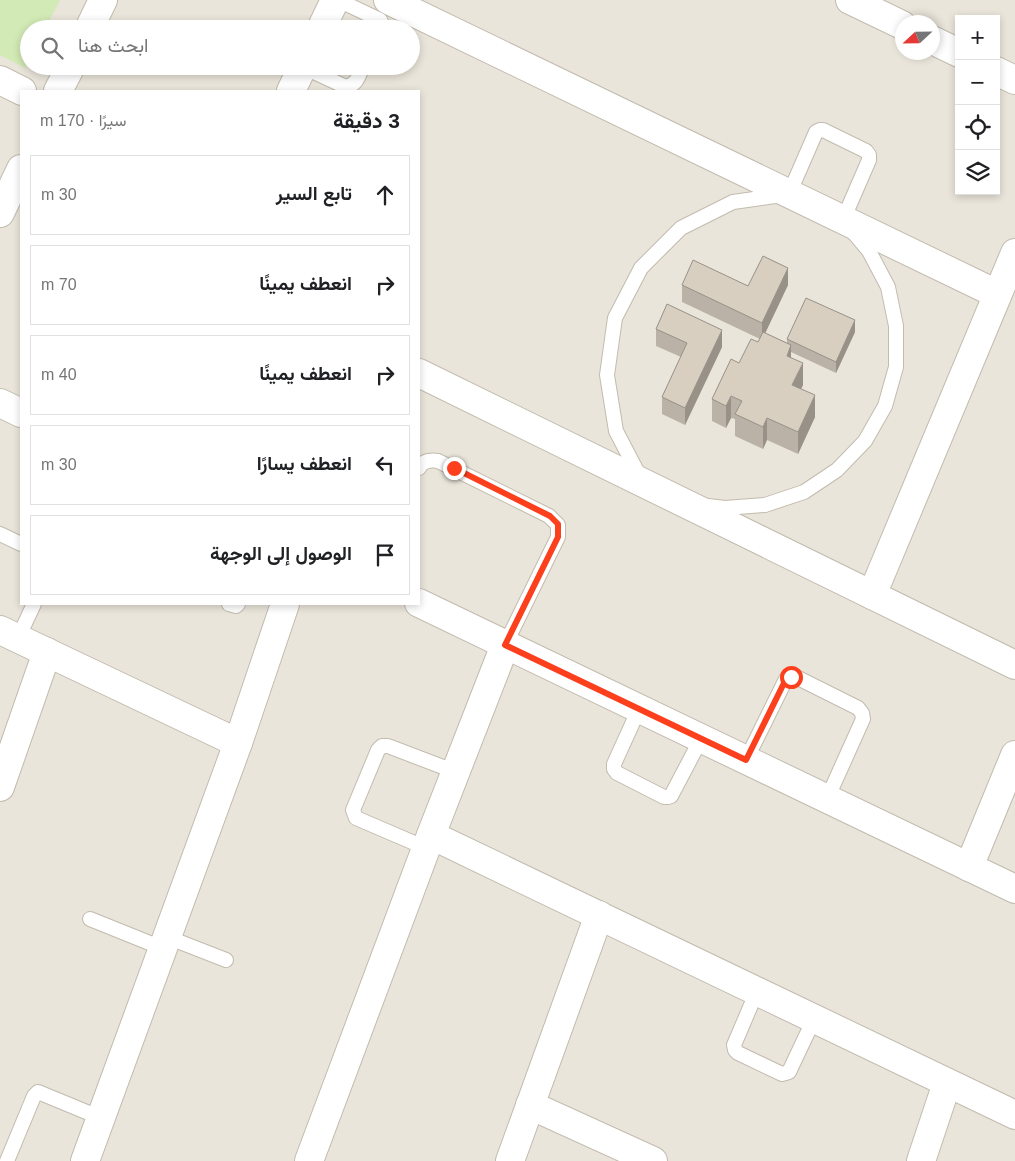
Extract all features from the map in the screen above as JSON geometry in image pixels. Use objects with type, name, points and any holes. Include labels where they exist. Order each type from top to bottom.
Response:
[{"type":"street","points":[[93,20],[103,0]]},
{"type":"street","points":[[325,20],[334,0]]},
{"type":"street","points":[[388,0],[998,294]]},
{"type":"street","points":[[856,1],[895,22]]},
{"type":"street","points":[[940,44],[955,50]]},
{"type":"street","points":[[1000,73],[1015,80]]},
{"type":"street","points":[[59,90],[66,75]]},
{"type":"street","points":[[291,90],[299,75]]},
{"type":"street","points":[[0,80],[20,90]]},
{"type":"street","points":[[0,213],[20,175]]},
{"type":"street","points":[[872,595],[1015,253]]},
{"type":"street","points":[[420,373],[1015,665]]},
{"type":"street","points":[[0,403],[20,413]]},
{"type":"street","points":[[420,603],[1015,889]]},
{"type":"street","points":[[85,1161],[238,743],[285,605]]},
{"type":"street","points":[[9,634],[238,743]]},
{"type":"street","points":[[309,1161],[428,841],[505,645]]},
{"type":"street","points":[[0,787],[48,652]]},
{"type":"street","points":[[969,867],[1015,755]]},
{"type":"street","points":[[428,841],[599,915],[1015,1116]]},
{"type":"street","points":[[510,1161],[599,915]]},
{"type":"street","points":[[920,1161],[947,1083]]},
{"type":"street","points":[[530,1105],[654,1161]]},
{"type":"lane","points":[[338,0],[380,20]]},
{"type":"lane","points":[[321,75],[346,87],[355,83],[359,75]]},
{"type":"lane","points":[[643,483],[616,431],[607,375],[615,318],[641,268],[681,228],[733,202],[789,194],[816,132],[823,130],[866,151],[869,155],[869,160],[843,220],[869,250],[888,287],[896,326],[896,366],[885,406],[865,441],[838,470],[804,492],[765,505],[725,508],[684,503]]},
{"type":"lane","points":[[420,466],[429,460],[438,461],[550,516],[558,524],[558,537],[505,645]]},
{"type":"lane","points":[[0,534],[20,544]]},
{"type":"lane","points":[[9,634],[33,605]]},
{"type":"lane","points":[[746,760],[786,679],[796,677],[858,708],[862,713],[863,720],[828,799]]},
{"type":"lane","points":[[639,709],[614,764],[614,769],[618,773],[664,797],[672,796],[701,739]]},
{"type":"lane","points":[[428,841],[356,818],[353,810],[378,750],[382,746],[388,746],[456,772]]},
{"type":"lane","points":[[90,919],[226,960]]},
{"type":"lane","points":[[757,991],[734,1045],[738,1053],[782,1074],[786,1074],[789,1072],[814,1019]]},
{"type":"lane","points":[[7,1161],[34,1096],[38,1092],[101,1118]]},
{"type":"shaded area","points":[[0,0],[1015,0],[1015,1161],[0,1161]]},
{"type":"green space","points":[[0,0],[60,0],[50,20],[20,20],[20,65],[0,55]]},
{"type":"building","points":[[763,256],[788,268],[762,323],[682,285],[693,260],[748,286]]},
{"type":"building","points":[[806,298],[855,320],[836,362],[787,339]]},
{"type":"building","points":[[667,304],[722,330],[685,408],[662,397],[687,343],[656,329]]},
{"type":"building","points":[[763,332],[791,345],[787,356],[803,363],[792,385],[815,395],[798,432],[767,418],[763,427],[735,414],[742,401],[731,396],[726,406],[712,399],[731,359],[739,363],[751,339],[758,342]]},
{"type":"route","points":[[454,468],[550,516],[558,524],[558,537],[505,645],[746,760],[786,679],[791,677]]}]
